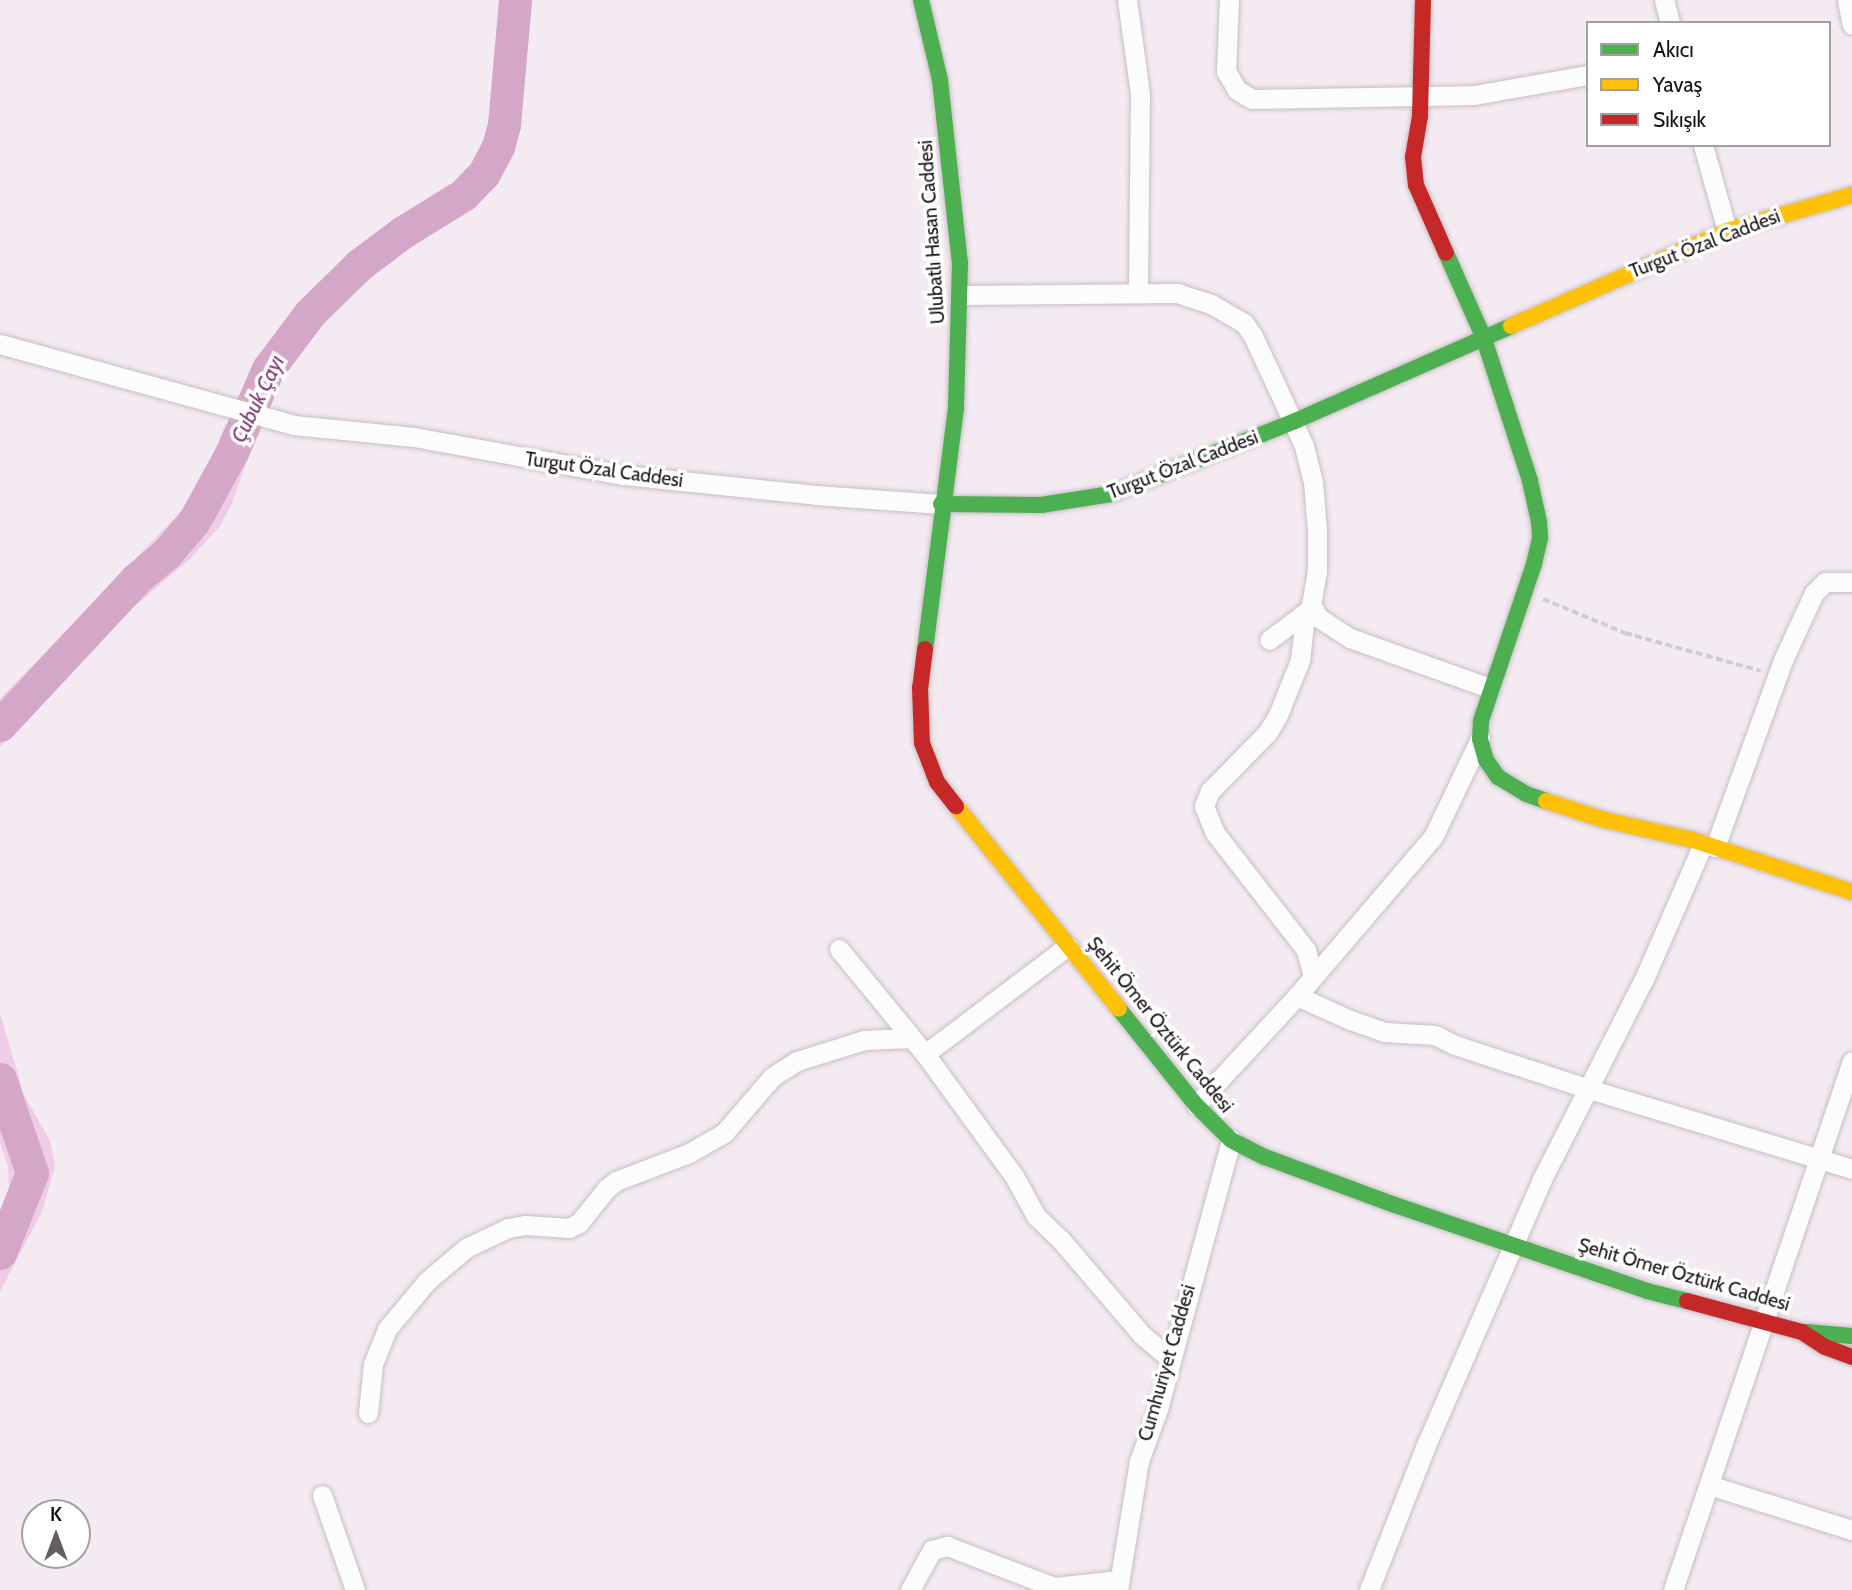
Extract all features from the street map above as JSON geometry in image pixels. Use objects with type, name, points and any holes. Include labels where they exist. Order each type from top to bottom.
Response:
[{"type":"street","name":"Ulubatlı Hasan Caddesi","points":[[921,0],[940,80],[946,122],[957,227],[960,295],[956,408],[941,504]]},
{"type":"street","points":[[1127,0],[1140,93],[1138,292]]},
{"type":"street","points":[[1229,0],[1226,71],[1231,83],[1244,96],[1252,99],[1421,98],[1494,93],[1586,75]]},
{"type":"street","points":[[1423,0],[1421,98],[1413,157],[1416,184],[1483,336],[1530,481],[1540,538],[1481,721],[1480,739],[1486,760],[1497,777],[1525,794],[1605,820],[1709,845],[1852,892]]},
{"type":"street","points":[[1664,0],[1669,21]]},
{"type":"street","points":[[1847,0],[1852,25]]},
{"type":"street","points":[[1704,147],[1727,231]]},
{"type":"street","name":"Turgut Özal Caddesi","points":[[0,344],[264,418],[321,429],[414,437],[624,475],[816,495],[941,504],[1008,506],[1088,500],[1160,477],[1295,421],[1483,336],[1727,231],[1852,195]]},
{"type":"street","points":[[960,295],[1177,293],[1197,298],[1244,323],[1253,335],[1295,421],[1307,456],[1315,502],[1318,551],[1300,660],[1278,715],[1267,733],[1210,790],[1204,806],[1215,833],[1306,950],[1313,977]]},
{"type":"street","name":"Şehit Ömer Öztürk Caddesi","points":[[941,504],[920,688],[919,720],[927,761],[951,802],[1196,1105],[1231,1140],[1265,1157],[1342,1186],[1647,1290],[1766,1320],[1801,1332],[1852,1336]]},
{"type":"street","points":[[1369,1590],[1426,1444],[1542,1179],[1709,845],[1777,674],[1819,586],[1835,580],[1852,582]]},
{"type":"street","points":[[1308,610],[1350,638],[1490,688]]},
{"type":"street","points":[[1269,640],[1308,610]]},
{"type":"street","points":[[1196,1105],[1297,996],[1433,837],[1480,739]]},
{"type":"street","points":[[925,1054],[1068,946]]},
{"type":"street","points":[[839,949],[925,1054],[1014,1176],[1036,1216],[1061,1240],[1143,1335],[1171,1359]]},
{"type":"street","points":[[1297,996],[1384,1032],[1435,1035],[1455,1045],[1589,1089],[1852,1169]]},
{"type":"street","points":[[368,1413],[373,1364],[387,1329],[427,1281],[466,1248],[492,1234],[517,1227],[569,1227],[579,1223],[606,1189],[616,1181],[689,1153],[724,1133],[772,1077],[797,1061],[864,1040],[912,1038]]},
{"type":"street","points":[[1673,1590],[1852,1060]]},
{"type":"street","name":"Cumhuriyet Caddesi","points":[[1119,1585],[1139,1461],[1154,1424],[1231,1140]]},
{"type":"street","name":"Şehit Ömer Öztürk Caddesi","points":[[1801,1332],[1825,1348],[1852,1357]]},
{"type":"street","points":[[1709,1485],[1852,1530]]},
{"type":"street","points":[[323,1494],[355,1590]]},
{"type":"street","points":[[910,1590],[932,1550],[947,1546],[1054,1587],[1119,1585]]},
{"type":"path","points":[[1542,599],[1625,633],[1717,661],[1777,674]]},
{"type":"shaded area","points":[[225,424],[257,433],[232,503],[220,526],[190,559],[129,611],[0,747],[0,699],[190,502],[205,477]]},
{"type":"shaded area","points":[[0,1013],[24,1095],[50,1141],[55,1166],[42,1212],[0,1291],[0,1217],[9,1189],[8,1166],[0,1143]]},
{"type":"waterway","name":"Çubuk Çayı","points":[[0,725],[135,580],[167,553],[194,521],[232,452],[268,369],[310,313],[359,265],[403,232],[463,195],[484,173],[498,147],[504,124],[515,0]]},
{"type":"waterway","name":"Çubuk Çayı","points":[[0,1079],[32,1173],[0,1253]]},
{"type":"traffic: fast","points":[[921,0],[940,80],[960,263],[956,408],[925,649]]},
{"type":"traffic: fast","points":[[1446,253],[1483,336],[1530,481],[1539,522],[1540,538],[1534,564],[1481,721],[1480,739],[1486,760],[1498,777],[1526,794],[1546,801]]},
{"type":"traffic: fast","points":[[941,504],[1041,505],[1111,494],[1295,421],[1511,326]]},
{"type":"traffic: fast","points":[[1119,1009],[1196,1105],[1231,1140],[1265,1157],[1395,1205],[1647,1291],[1687,1301]]},
{"type":"traffic: fast","points":[[1806,1332],[1852,1336]]},
{"type":"traffic: slow","points":[[1511,326],[1727,231],[1852,195]]},
{"type":"traffic: slow","points":[[1546,801],[1605,820],[1693,840],[1852,892]]},
{"type":"traffic: slow","points":[[956,806],[1119,1009]]},
{"type":"traffic: jam","points":[[1423,0],[1420,116],[1413,157],[1416,185],[1446,253]]},
{"type":"traffic: jam","points":[[925,649],[920,687],[922,743],[937,782],[956,806]]},
{"type":"traffic: jam","points":[[1687,1301],[1802,1332],[1825,1347],[1852,1357]]}]
